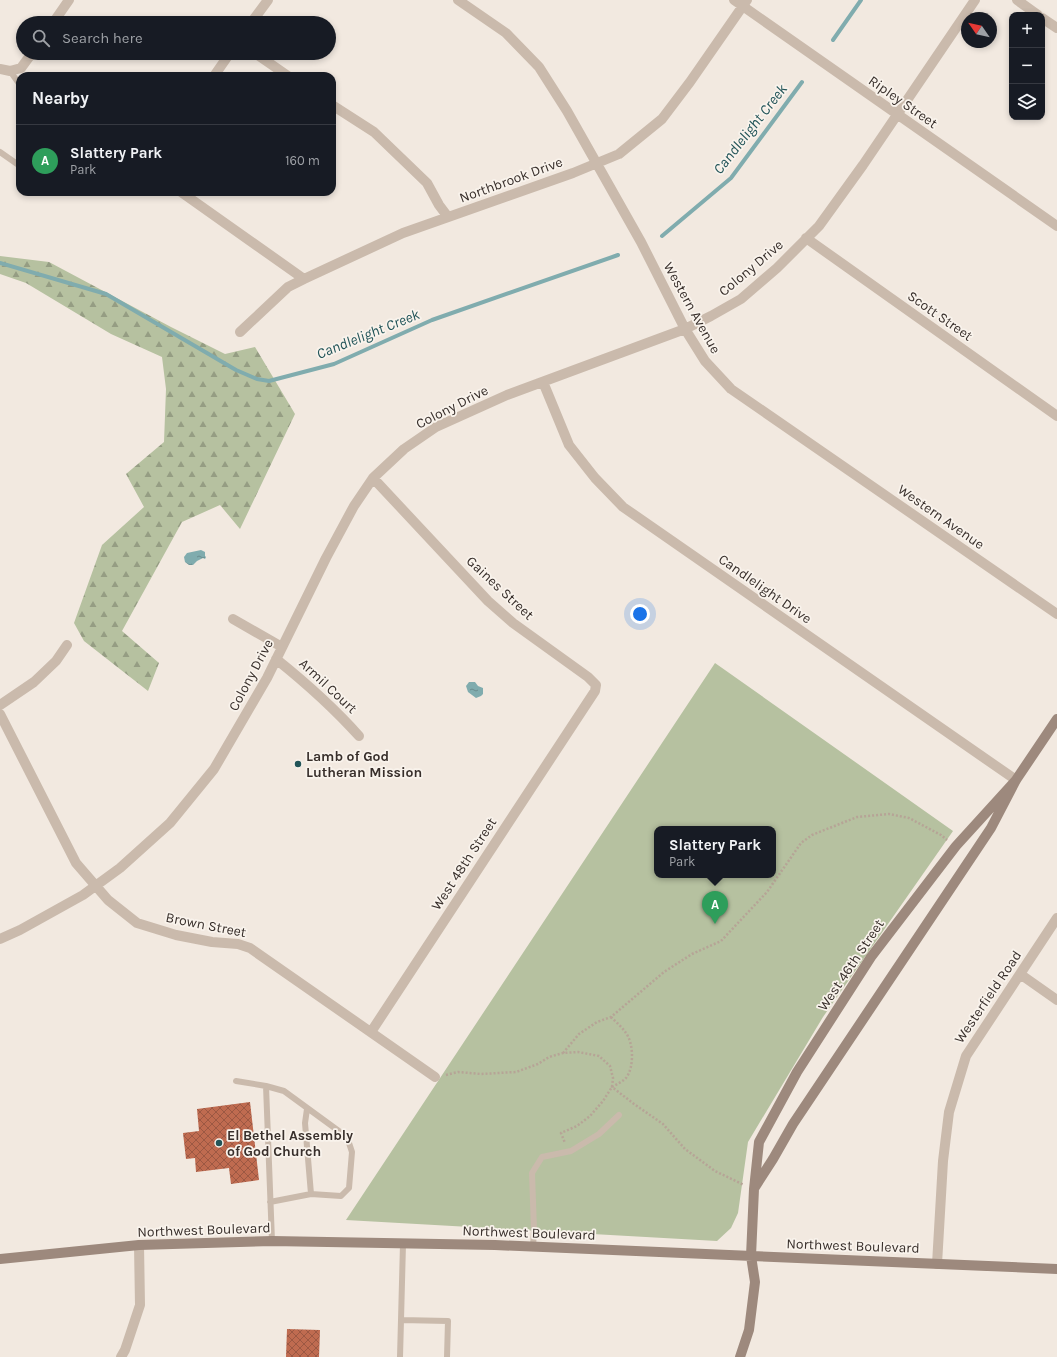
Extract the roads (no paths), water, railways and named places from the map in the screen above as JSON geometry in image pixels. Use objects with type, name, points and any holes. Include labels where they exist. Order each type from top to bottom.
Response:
[{"type":"street","points":[[58,16],[69,0]]},
{"type":"street","points":[[256,16],[268,0]]},
{"type":"street","name":"Western Avenue","points":[[458,0],[506,34],[539,67],[567,111],[641,242],[685,329],[705,361],[731,389],[1057,614]]},
{"type":"street","name":"Ripley Street","points":[[734,0],[745,3],[897,115],[1057,226]]},
{"type":"street","name":"Colony Drive","points":[[0,939],[20,930],[83,895],[120,868],[170,823],[214,769],[267,678],[326,558],[354,506],[374,478],[404,449],[436,427],[507,395],[685,329],[741,299],[777,268],[819,226],[863,165],[975,0]]},
{"type":"street","points":[[1017,0],[1034,12]]},
{"type":"street","name":"Northbrook Drive","points":[[240,332],[288,287],[304,279],[402,233],[573,173],[619,154],[662,119],[690,82],[745,3]]},
{"type":"street","points":[[1045,20],[1057,28]]},
{"type":"street","points":[[0,69],[10,71],[21,68],[27,60]]},
{"type":"street","points":[[217,72],[225,60]]},
{"type":"street","points":[[266,60],[282,72]]},
{"type":"street","points":[[336,108],[374,132],[427,183],[439,205],[448,217]]},
{"type":"street","points":[[187,196],[304,279]]},
{"type":"street","name":"Scott Street","points":[[806,238],[1057,416]]},
{"type":"street","name":"Candlelight Drive","points":[[543,382],[569,444],[595,478],[623,507],[1016,780]]},
{"type":"street","name":"Gaines Street","points":[[374,478],[488,601],[513,623],[588,677],[596,685],[594,691],[581,711]]},
{"type":"street","points":[[233,619],[282,647]]},
{"type":"street","points":[[0,705],[34,682],[56,661],[67,645]]},
{"type":"street","name":"Armil Court","points":[[276,659],[313,689],[359,736]]},
{"type":"street","name":"West 48th Street","points":[[371,1032],[581,711]]},
{"type":"street","name":"Brown Street","points":[[0,714],[76,863],[108,900],[137,923],[176,935],[212,942],[238,944],[250,948],[436,1077]]},
{"type":"street","name":"West 46th Street","points":[[754,1189],[774,1159],[793,1124],[991,828],[1016,780],[1057,719]]},
{"type":"street","name":"West 46th Street","points":[[740,1357],[749,1330],[755,1282],[751,1256],[754,1189],[759,1142],[797,1072],[871,957],[956,846],[1016,780]]},
{"type":"street","name":"Westerfield Road","points":[[937,1264],[943,1161],[949,1112],[966,1056],[1057,918]]},
{"type":"street","points":[[1020,974],[1057,1000]]},
{"type":"street","name":"Northwest Boulevard","points":[[0,1259],[139,1245],[272,1241],[495,1245],[1057,1269]]},
{"type":"street","points":[[121,1357],[125,1350],[140,1306],[139,1245]]},
{"type":"lane","points":[[10,71],[16,79]]},
{"type":"lane","points":[[0,152],[16,163]]},
{"type":"lane","points":[[236,1081],[266,1086],[284,1091],[347,1137],[352,1152],[349,1188],[341,1196],[311,1194],[270,1202]]},
{"type":"lane","points":[[266,1086],[272,1241]]},
{"type":"lane","points":[[307,1109],[305,1123],[311,1194]]},
{"type":"lane","points":[[534,1247],[532,1173],[542,1157],[568,1152],[598,1134],[619,1115]]},
{"type":"lane","points":[[400,1357],[403,1244]]},
{"type":"lane","points":[[401,1320],[448,1321],[447,1357]]},
{"type":"water","points":[[201,550],[205,552],[205,559],[203,558],[197,561],[193,565],[189,565],[185,562],[184,557],[187,553]]},
{"type":"water","points":[[469,682],[475,682],[478,686],[483,688],[483,694],[481,696],[476,698],[468,692],[466,686]]},
{"type":"waterway","name":"Candlelight Creek","points":[[833,40],[861,0]]},
{"type":"waterway","name":"Candlelight Creek","points":[[662,236],[731,178],[802,82]]},
{"type":"waterway","name":"Candlelight Creek","points":[[0,263],[106,294],[236,370],[257,379],[269,381],[334,364],[432,320],[618,255]]},
{"type":"place","name":"Lamb of God Lutheran Mission","points":[[298,764]]},
{"type":"place","name":"Slattery Park","points":[[715,924]]},
{"type":"place","name":"El Bethel Assembly of God Church","points":[[219,1143]]}]
